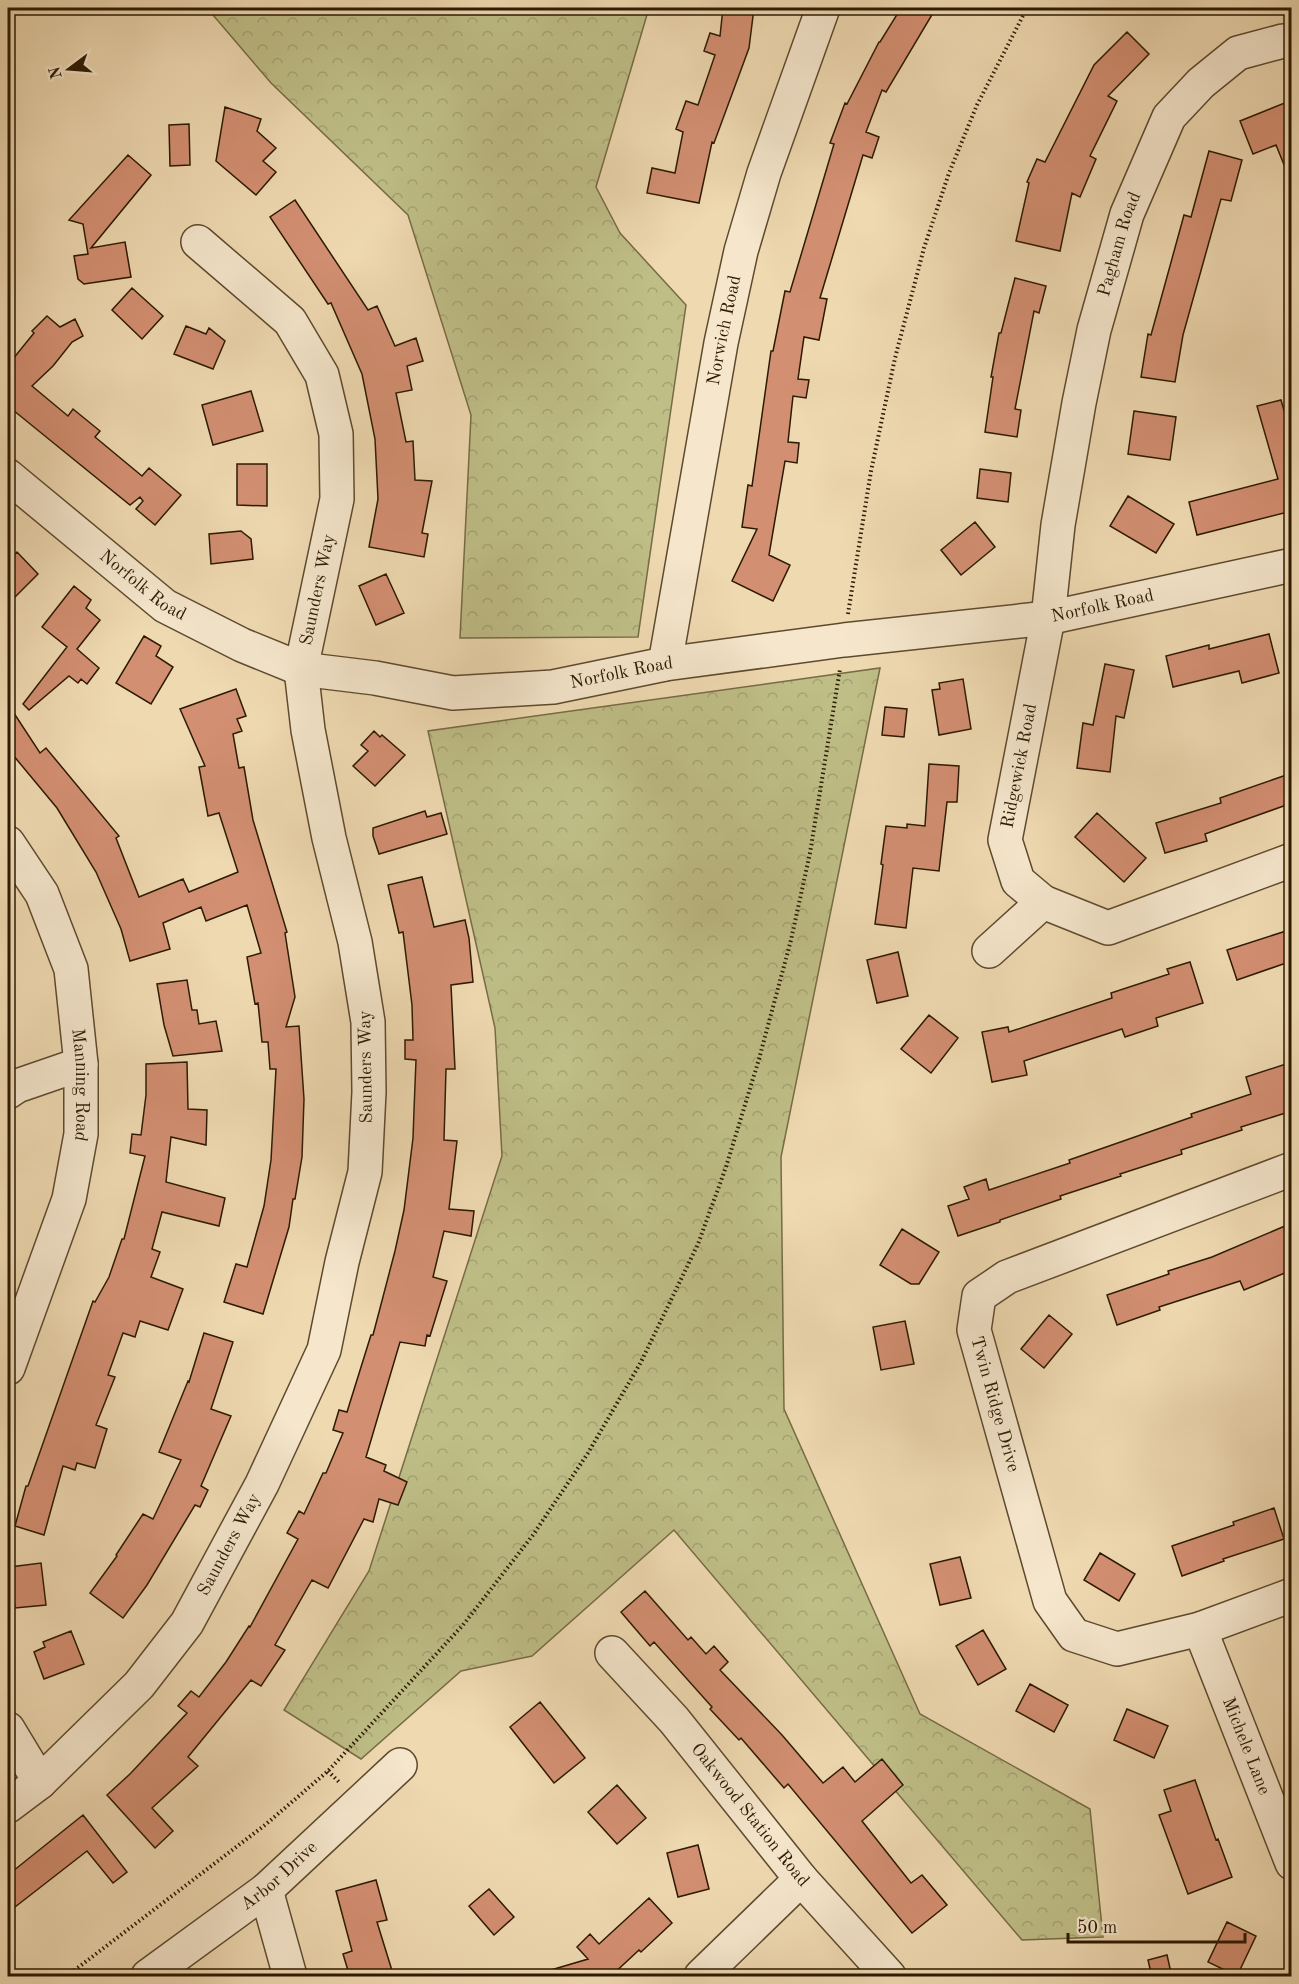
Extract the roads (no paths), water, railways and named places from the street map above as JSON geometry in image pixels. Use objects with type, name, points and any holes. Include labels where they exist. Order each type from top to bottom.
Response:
[{"type":"street","name":"Norwich Road","points":[[665,664],[721,343],[741,251],[764,173],[823,8]]},
{"type":"street","name":"Pagham Road","points":[[1048,618],[1058,525],[1079,404],[1094,330],[1127,214],[1169,117],[1202,83],[1238,53],[1283,41],[1292,42]]},
{"type":"street","name":"Saunders Way","points":[[8,1806],[40,1782],[139,1685],[187,1623],[262,1484],[324,1350],[342,1262],[365,1172],[369,1092],[368,1022],[356,942],[329,838],[308,730],[301,669],[337,499],[336,434],[322,375],[290,321],[198,242]]},
{"type":"street","name":"Norfolk Road","points":[[8,476],[165,606],[242,645],[301,669],[375,678],[453,693],[553,687],[665,664],[844,640],[1048,618],[1292,565]]},
{"type":"street","name":"Ridgewick Road","points":[[1048,618],[1005,840],[1018,881],[1043,902],[1108,928],[1292,860]]},
{"type":"street","name":"Manning Road","points":[[8,843],[42,894],[71,969],[81,1064],[81,1134],[69,1199],[8,1368]]},
{"type":"street","points":[[990,951],[1043,902]]},
{"type":"street","points":[[8,1092],[17,1086],[81,1064]]},
{"type":"street","name":"Twin Ridge Drive","points":[[1292,1169],[1007,1277],[979,1296],[974,1330],[1050,1601],[1074,1635],[1117,1649],[1200,1629],[1292,1595]]},
{"type":"street","name":"Michele Lane","points":[[1200,1629],[1292,1863]]},
{"type":"street","name":"Oakwood Station Road","points":[[612,1653],[674,1720],[801,1880],[889,1977]]},
{"type":"street","points":[[8,1729],[40,1782]]},
{"type":"street","name":"Arbor Drive","points":[[148,1977],[266,1890],[400,1765]]},
{"type":"street","points":[[701,1977],[801,1880]]},
{"type":"street","points":[[266,1890],[290,1977]]}]
